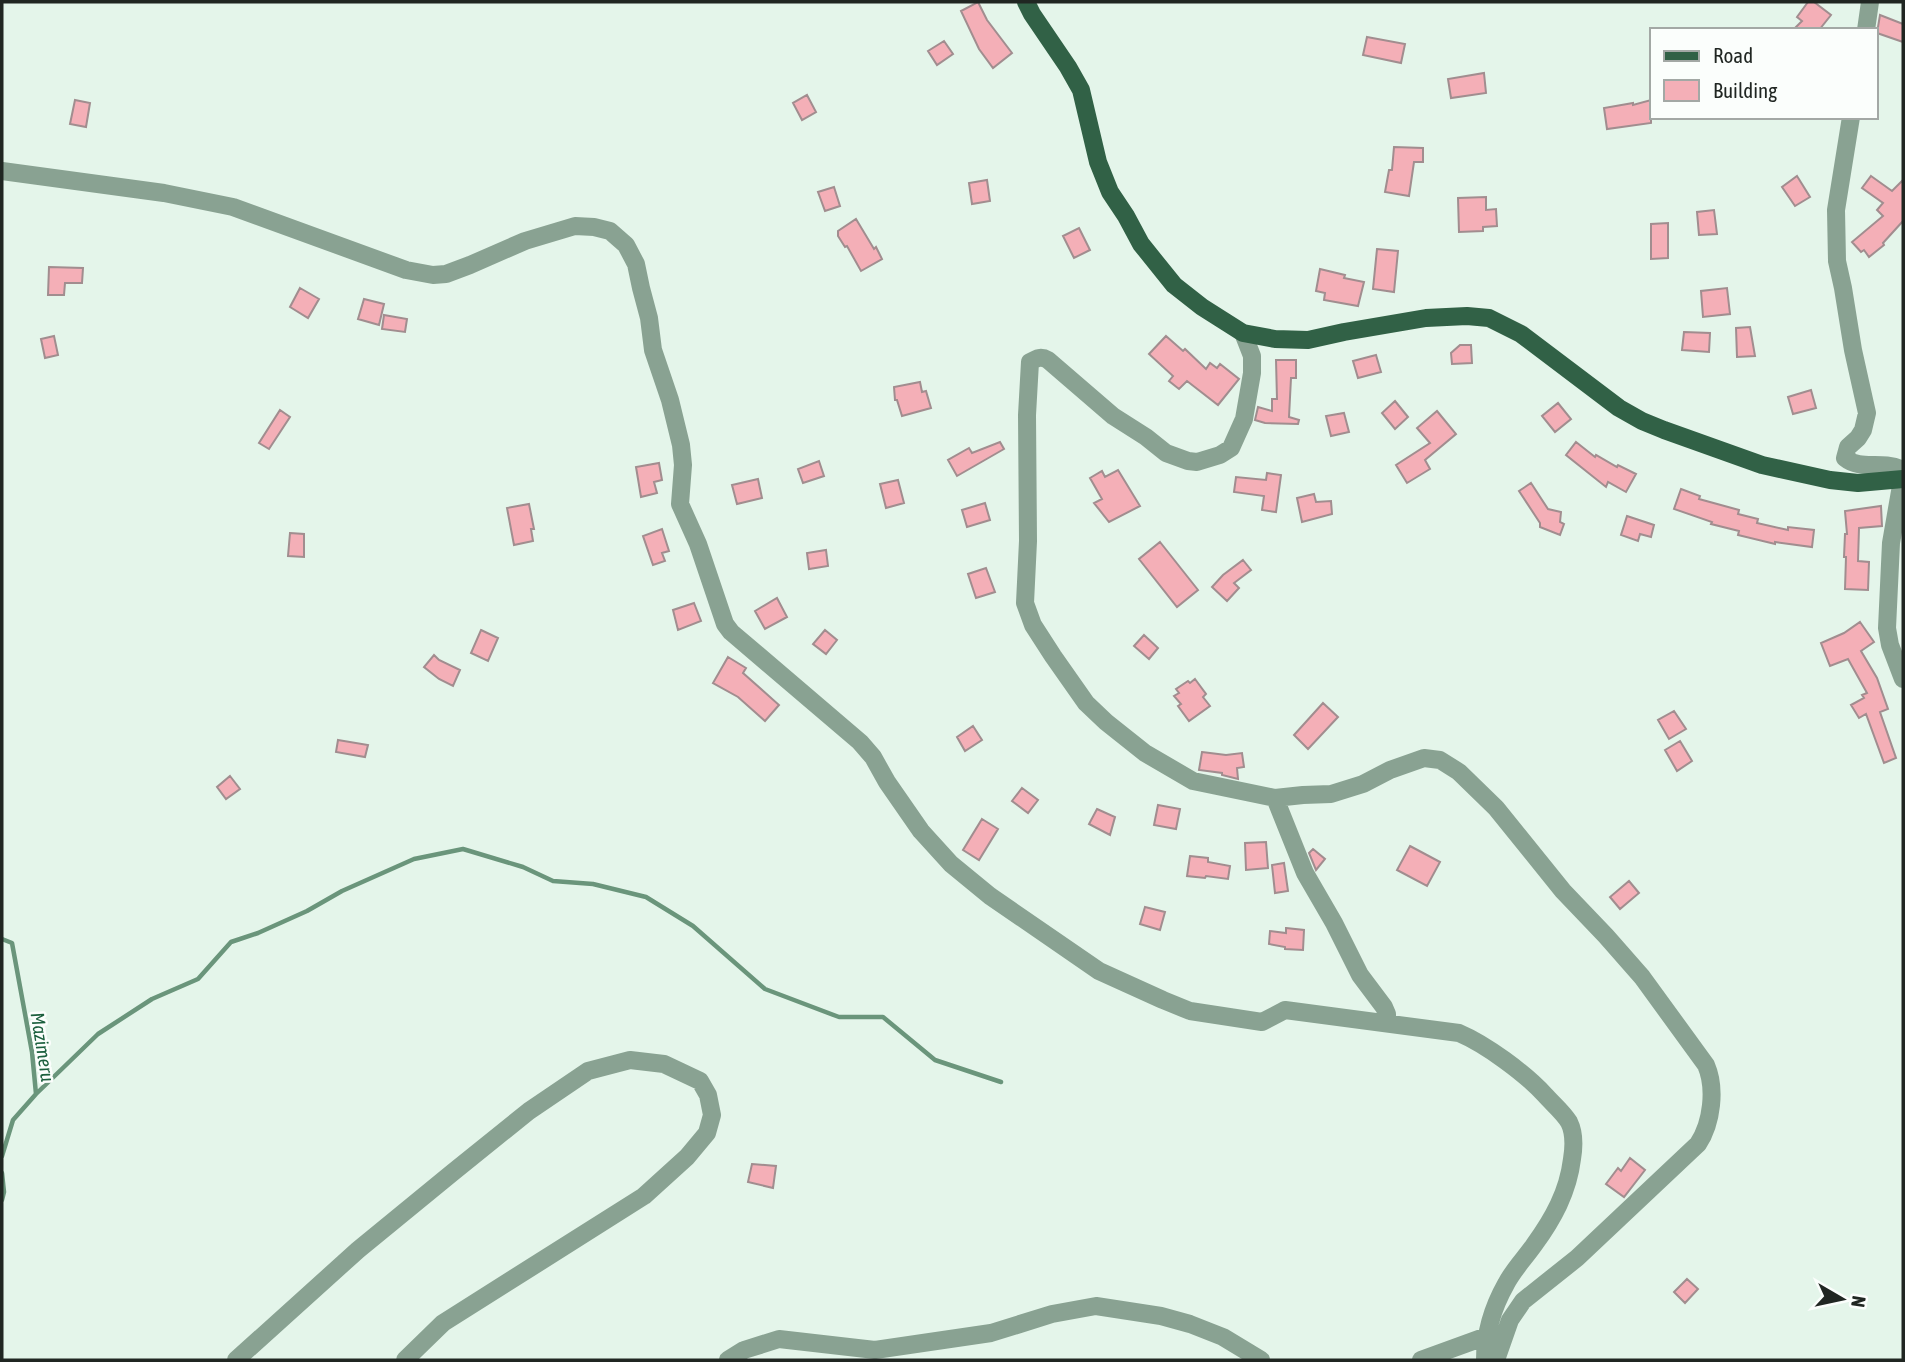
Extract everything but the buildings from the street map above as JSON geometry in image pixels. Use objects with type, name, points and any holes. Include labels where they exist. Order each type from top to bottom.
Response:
[{"type":"main road","points":[[1026,2],[1081,90],[1098,162],[1110,192],[1141,244],[1174,285],[1243,333],[1275,339],[1308,340],[1426,318],[1489,318],[1521,334],[1619,408],[1664,430],[1762,465],[1820,477],[1858,483],[1903,479]]},
{"type":"street","points":[[1866,28],[1870,2]]},
{"type":"street","points":[[1852,119],[1836,210],[1837,261],[1867,413],[1863,430],[1848,447],[1844,458],[1852,464],[1891,464],[1901,469],[1903,479],[1891,543],[1887,628],[1890,645],[1903,679]]},
{"type":"street","points":[[2,171],[164,193],[233,207],[406,270],[433,275],[458,270],[525,241],[575,226],[594,227],[610,232],[626,245],[636,264],[649,318],[653,350],[670,400],[681,445],[683,465],[680,504],[698,544],[725,624],[860,743],[873,757],[921,831],[951,864],[990,896],[1099,971],[1163,1000],[1190,1010],[1262,1022],[1285,1010],[1462,1034],[1477,1042],[1539,1089],[1564,1115],[1572,1129],[1574,1142],[1565,1193],[1545,1230],[1498,1298],[1487,1336],[1485,1360]]},
{"type":"street","points":[[1243,333],[1252,356],[1252,373],[1244,419],[1231,448],[1220,455],[1197,462],[1166,453],[1112,416],[1048,360],[1038,358],[1031,362],[1027,415],[1028,541],[1025,603],[1032,625],[1086,703],[1145,753],[1193,781],[1275,798],[1331,794],[1363,784],[1390,770],[1424,758],[1440,760],[1460,772],[1496,808],[1563,891],[1643,977],[1696,1049],[1710,1073],[1709,1115],[1706,1130],[1698,1144],[1577,1258],[1523,1301],[1510,1320],[1496,1360]]},
{"type":"street","points":[[1275,798],[1304,873],[1334,923],[1360,975],[1387,1012],[1387,1023]]},
{"type":"street","points":[[236,1360],[358,1250],[452,1172],[530,1111],[588,1071],[630,1060],[664,1064],[700,1081],[708,1095],[712,1115],[707,1133],[687,1157],[644,1196],[443,1323],[405,1360]]},
{"type":"street","points":[[728,1360],[744,1350],[779,1339],[875,1350],[990,1333],[1052,1314],[1096,1306],[1161,1315],[1190,1324],[1223,1337],[1261,1360]]},
{"type":"street","points":[[1421,1360],[1487,1336]]},
{"type":"waterway","points":[[36,1094],[98,1034],[152,999],[198,979],[231,942],[307,911],[342,891],[414,859],[463,849],[523,867],[553,881],[593,884],[646,897],[693,926],[765,989],[839,1017],[883,1017],[935,1060],[1001,1082]]},
{"type":"waterway","name":"Mazimeru","points":[[2,939],[12,943],[32,1052],[36,1094],[13,1120],[2,1156]]},
{"type":"waterway","name":"Mazimeru","points":[[2,1173],[2,1200]]}]
